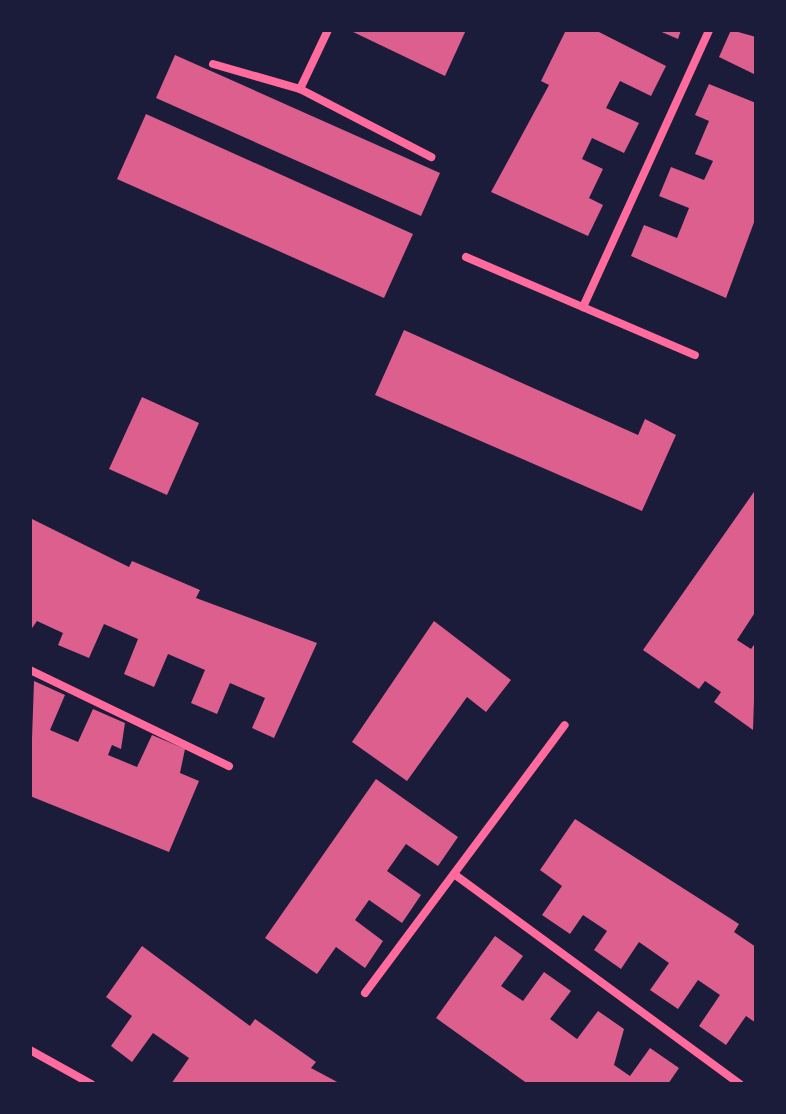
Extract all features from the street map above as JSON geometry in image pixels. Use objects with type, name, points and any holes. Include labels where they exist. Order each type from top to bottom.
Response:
[{"type":"street","points":[[300,89],[328,30]]},
{"type":"street","points":[[583,307],[709,30]]},
{"type":"street","points":[[213,64],[300,89],[431,157]]},
{"type":"street","points":[[466,257],[695,355]]},
{"type":"street","points":[[30,670],[229,766]]},
{"type":"street","points":[[365,993],[565,725]]},
{"type":"street","points":[[454,874],[740,1084]]},
{"type":"street","points":[[30,1050],[91,1084]]},
{"type":"building","points":[[349,30],[466,30],[445,76]]},
{"type":"building","points":[[566,30],[595,30],[666,66],[651,96],[620,81],[606,108],[639,123],[624,153],[592,138],[582,159],[603,169],[589,198],[603,205],[588,236],[491,192],[549,85],[541,81]]},
{"type":"building","points":[[657,30],[681,30],[678,39]]},
{"type":"building","points":[[731,30],[756,37],[756,75],[719,57]]},
{"type":"building","points":[[175,55],[440,173],[421,216],[156,98]]},
{"type":"building","points":[[709,84],[756,103],[756,217],[726,298],[631,256],[644,225],[677,238],[689,208],[659,196],[671,167],[704,180],[713,161],[695,154],[709,121],[695,115]]},
{"type":"building","points":[[146,114],[413,234],[384,298],[117,179]]},
{"type":"building","points":[[404,330],[638,435],[645,419],[676,435],[642,511],[375,395]]},
{"type":"building","points":[[142,397],[199,423],[167,495],[109,469]]},
{"type":"building","points":[[756,489],[756,611],[737,640],[751,649],[756,642],[753,730],[714,702],[721,692],[705,681],[699,689],[643,650]]},
{"type":"building","points":[[30,518],[129,567],[132,561],[200,590],[196,598],[317,643],[274,738],[252,728],[265,698],[230,683],[217,714],[191,703],[205,670],[168,654],[154,687],[124,674],[138,639],[104,624],[89,658],[58,645],[63,633],[37,621],[30,631]]},
{"type":"building","points":[[434,621],[511,680],[486,712],[467,697],[407,781],[352,742]]},
{"type":"building","points":[[34,681],[65,695],[50,730],[78,742],[93,709],[125,723],[121,749],[112,745],[108,755],[137,767],[152,735],[185,749],[180,773],[199,781],[169,852],[30,796]]},
{"type":"building","points":[[376,779],[458,837],[438,866],[406,844],[387,871],[421,895],[402,923],[369,900],[355,920],[383,941],[365,968],[336,947],[317,974],[265,938]]},
{"type":"building","points":[[575,819],[739,924],[734,932],[756,947],[756,1023],[746,1016],[726,1045],[699,1026],[720,995],[698,980],[678,1009],[650,990],[669,963],[639,942],[621,969],[594,950],[607,931],[583,915],[570,934],[542,915],[562,886],[540,870]]},
{"type":"building","points":[[495,936],[523,956],[501,986],[523,1001],[544,972],[571,991],[550,1019],[577,1039],[598,1011],[624,1029],[614,1065],[630,1076],[650,1048],[679,1068],[668,1084],[528,1084],[436,1018]]},
{"type":"building","points":[[142,946],[250,1026],[255,1019],[316,1062],[311,1068],[341,1084],[171,1084],[189,1058],[153,1033],[132,1062],[111,1046],[132,1016],[106,997]]}]
